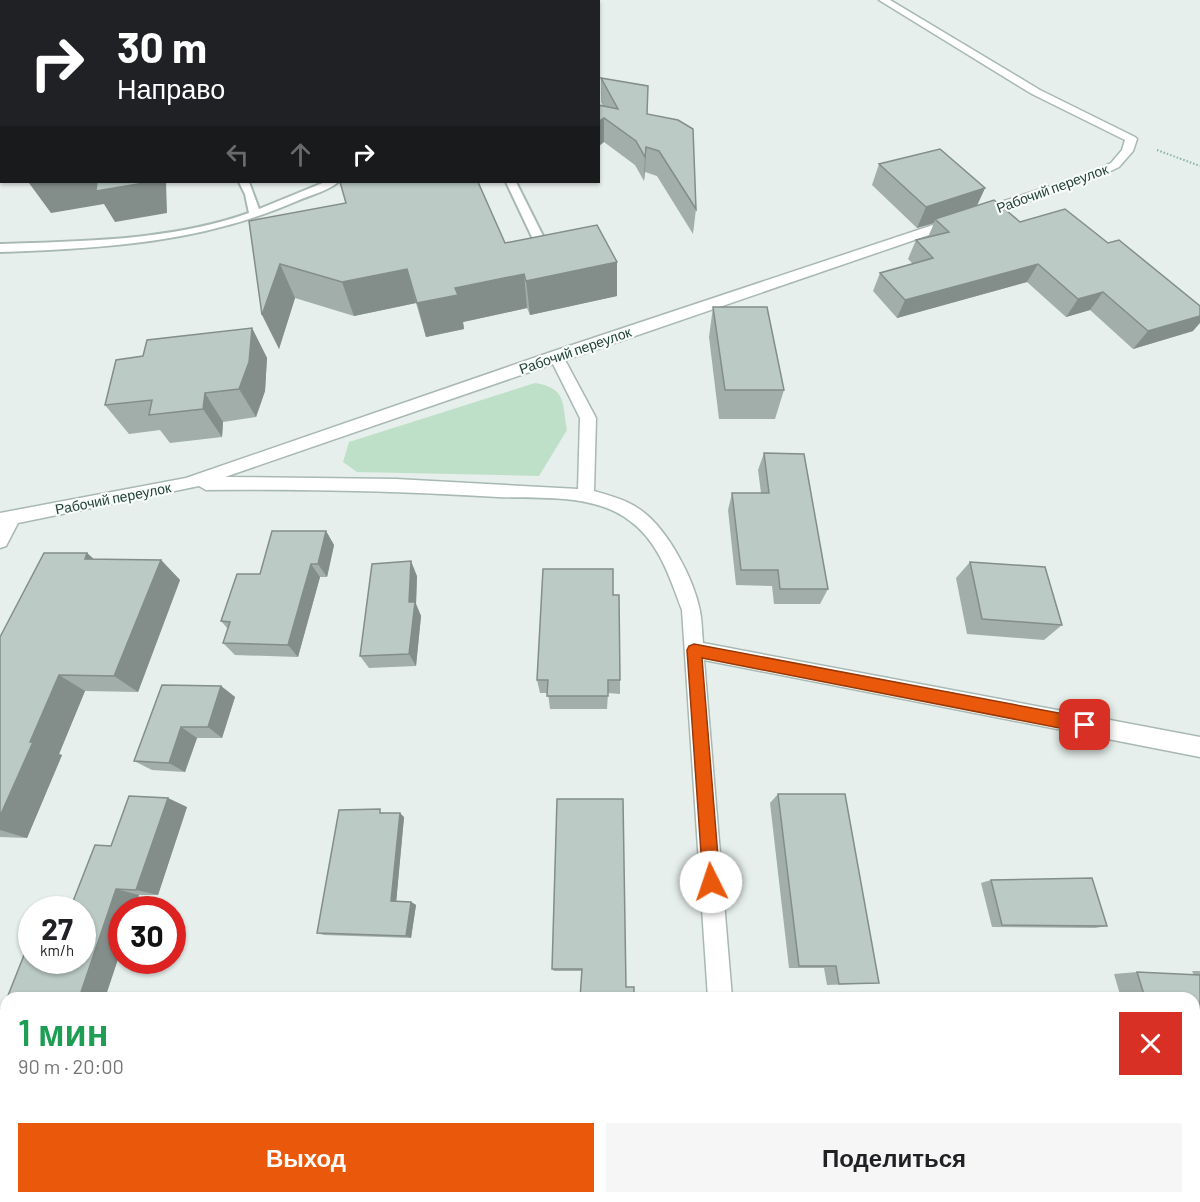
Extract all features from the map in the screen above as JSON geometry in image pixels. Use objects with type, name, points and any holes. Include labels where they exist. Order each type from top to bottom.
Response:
[{"type":"street","points":[[884,0],[1038,93],[1083,118],[1131,140]]},
{"type":"street","name":"Рабочий переулок","points":[[6,519],[187,484],[556,356],[1092,176],[1115,165],[1127,151],[1131,140]]},
{"type":"street","points":[[556,356],[588,418],[586,496]]},
{"type":"street","points":[[187,484],[318,482],[419,484],[586,496],[622,507],[650,528],[668,554],[691,610],[720,992]]},
{"type":"street","points":[[0,541],[6,519]]},
{"type":"street","points":[[694,650],[1200,747]]},
{"type":"lane","points":[[244,183],[255,215]]},
{"type":"lane","points":[[0,248],[111,243],[160,238],[222,225],[255,215],[331,183]]},
{"type":"lane","points":[[511,183],[548,259]]},
{"type":"path","points":[[1131,140],[1200,166]]},
{"type":"green space","points":[[535,383],[545,385],[558,393],[563,405],[567,430],[539,476],[357,472],[343,462],[349,442]]},
{"type":"building","points":[[601,78],[648,86],[647,114],[678,120],[693,129],[696,209],[659,151],[646,147],[645,157],[636,141],[604,118],[600,121],[600,105],[618,109]]},
{"type":"building","points":[[940,149],[985,188],[926,207],[879,164]]},
{"type":"building","points":[[97,183],[144,183],[96,191]]},
{"type":"building","points":[[340,183],[478,183],[505,243],[597,225],[617,262],[526,281],[524,274],[455,288],[458,295],[417,303],[407,269],[342,282],[280,264],[262,315],[249,221],[346,203]]},
{"type":"building","points":[[994,200],[1020,222],[1065,209],[1108,243],[1119,240],[1200,306],[1200,316],[1148,331],[1103,292],[1078,299],[1038,264],[905,300],[880,273],[933,258],[916,240],[949,232],[935,219]]},
{"type":"building","points":[[713,307],[767,307],[784,390],[725,390]]},
{"type":"building","points":[[252,328],[249,362],[239,389],[205,393],[203,409],[149,415],[152,400],[105,405],[116,360],[143,356],[147,340]]},
{"type":"building","points":[[764,453],[804,454],[828,589],[780,589],[778,570],[741,570],[732,493],[769,493]]},
{"type":"building","points":[[272,531],[326,531],[318,564],[311,564],[288,645],[223,643],[230,622],[221,621],[237,574],[260,574]]},
{"type":"building","points":[[44,553],[87,553],[85,559],[161,560],[114,676],[59,675],[30,742],[33,742],[0,816],[0,637]]},
{"type":"building","points":[[411,561],[409,602],[415,602],[409,654],[360,656],[372,564]]},
{"type":"building","points":[[970,562],[1045,567],[1062,625],[982,619]]},
{"type":"building","points":[[543,569],[613,569],[613,595],[619,595],[620,680],[608,680],[608,696],[547,696],[548,680],[537,680]]},
{"type":"building","points":[[162,685],[221,686],[208,727],[181,727],[169,763],[134,761]]},
{"type":"building","points":[[778,794],[845,794],[879,983],[839,984],[836,966],[799,966]]},
{"type":"building","points":[[129,796],[168,798],[136,890],[116,889],[114,896],[108,896],[108,913],[96,948],[96,896],[75,896],[95,845],[111,846]]},
{"type":"building","points":[[557,799],[623,799],[626,987],[634,987],[634,992],[580,992],[582,969],[552,969]]},
{"type":"building","points":[[380,809],[380,813],[400,813],[391,901],[411,902],[406,936],[317,933],[339,810]]},
{"type":"building","points":[[1092,878],[1107,926],[1002,925],[991,880]]},
{"type":"building","points":[[18,970],[18,974],[87,974],[81,992],[9,992]]},
{"type":"building","points":[[1137,972],[1200,975],[1200,992],[1143,992]]},
{"type":"route","points":[[711,882],[694,650],[1085,725]]}]
